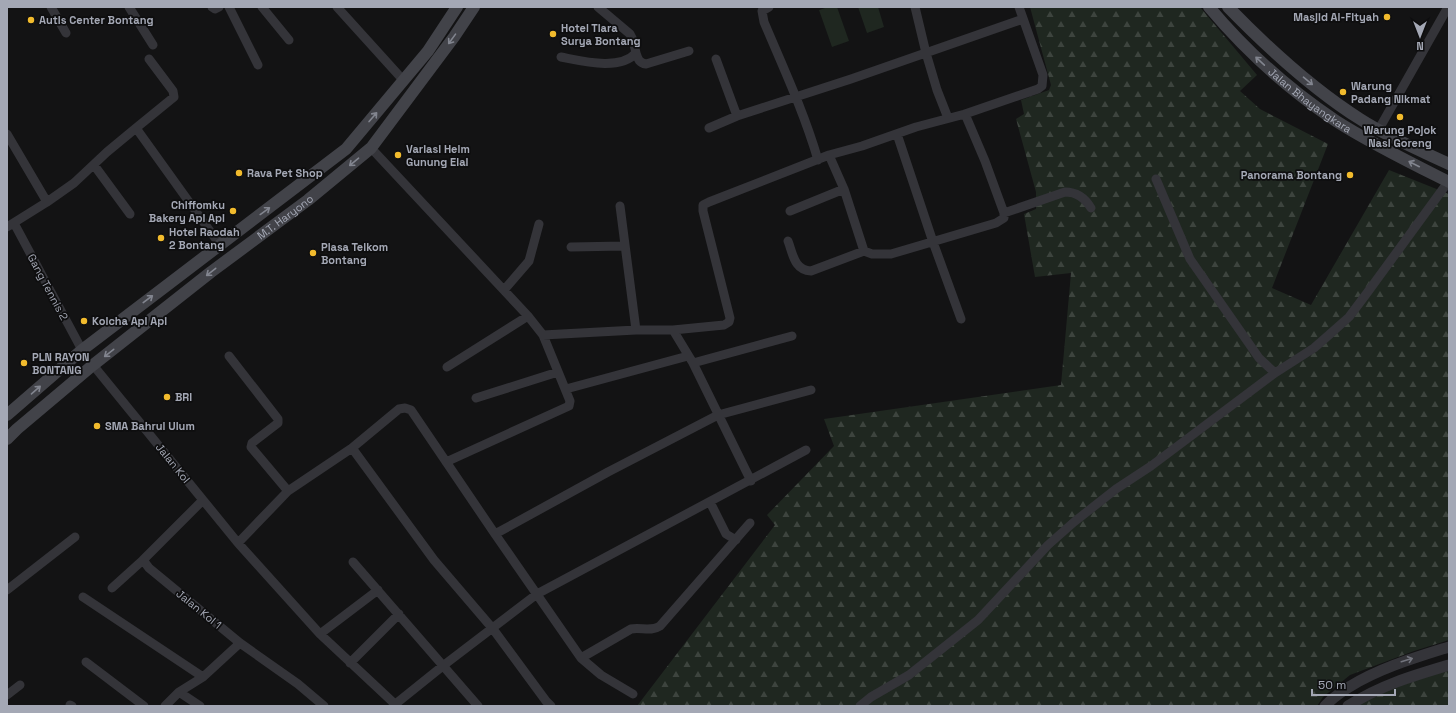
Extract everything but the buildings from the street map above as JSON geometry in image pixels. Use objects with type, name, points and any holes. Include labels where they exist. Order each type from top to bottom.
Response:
[{"type":"main road","name":"M.T. Haryono","points":[[7,416],[82,350],[346,149],[428,52],[457,7]]},
{"type":"main road","name":"M.T. Haryono","points":[[7,439],[93,365],[242,249],[308,200],[371,148],[454,37],[474,7]]},
{"type":"main road","name":"Jalan Bhayangkara","points":[[1209,7],[1232,34],[1256,58],[1299,94],[1336,121],[1366,139],[1449,182]]},
{"type":"main road","name":"Jalan Bhayangkara","points":[[1228,7],[1278,57],[1317,89],[1360,119],[1449,164]]},
{"type":"main road","points":[[233,234],[242,249]]},
{"type":"main road","points":[[7,416],[17,429]]},
{"type":"street","points":[[51,7],[66,33]]},
{"type":"street","points":[[212,7],[219,7]]},
{"type":"street","points":[[230,7],[258,65]]},
{"type":"street","points":[[262,7],[289,40]]},
{"type":"street","points":[[337,7],[404,82]]},
{"type":"street","points":[[598,7],[630,34],[634,40],[639,61],[642,63],[646,64],[689,51]]},
{"type":"street","points":[[769,7],[762,11],[764,22],[796,96],[818,160]]},
{"type":"street","points":[[915,7],[926,53],[937,90],[948,118]]},
{"type":"street","points":[[543,335],[636,330],[672,330],[724,325],[729,322],[730,318],[702,205],[829,155],[965,114],[1038,89],[1042,86],[1043,75],[1019,7]]},
{"type":"street","points":[[1379,129],[1445,21],[1448,7]]},
{"type":"street","points":[[132,8],[153,45]]},
{"type":"street","points":[[709,128],[738,116],[851,79],[1023,19]]},
{"type":"street","points":[[561,57],[590,63],[608,63],[627,59],[636,53]]},
{"type":"street","points":[[10,225],[74,183],[107,152],[174,97],[173,91],[149,59]]},
{"type":"street","points":[[716,59],[738,116]]},
{"type":"street","points":[[829,155],[844,189],[864,250],[872,254],[891,254],[996,223],[1004,218],[1004,213],[985,161],[965,114]]},
{"type":"street","points":[[136,128],[220,245]]},
{"type":"street","points":[[7,134],[47,202]]},
{"type":"street","points":[[897,134],[932,242],[961,320]]},
{"type":"street","points":[[371,148],[528,316],[543,335],[570,401],[569,406],[446,462]]},
{"type":"street","points":[[94,165],[130,214]]},
{"type":"street","points":[[1156,179],[1190,259],[1259,358],[1275,373]]},
{"type":"street","points":[[860,706],[871,697],[909,675],[978,620],[1048,545],[1074,522],[1116,489],[1151,466],[1275,373],[1314,348],[1349,317],[1449,182]]},
{"type":"street","points":[[790,211],[844,189]]},
{"type":"street","points":[[1004,213],[1065,192],[1073,192],[1080,196],[1091,208]]},
{"type":"street","points":[[620,206],[636,330]]},
{"type":"street","points":[[504,290],[529,261],[539,224]]},
{"type":"street","name":"Gang Tennis 2","points":[[10,225],[82,350]]},
{"type":"street","points":[[788,241],[797,265],[805,271],[811,271],[864,250]]},
{"type":"street","points":[[571,246],[624,246]]},
{"type":"street","points":[[447,367],[528,316]]},
{"type":"street","points":[[672,330],[690,359],[751,480]]},
{"type":"street","points":[[566,390],[690,359],[792,336]]},
{"type":"street","points":[[229,356],[278,419],[278,423],[252,443],[251,447],[288,491]]},
{"type":"street","name":"Jalan Kol","points":[[93,365],[238,543],[320,634],[395,705]]},
{"type":"street","points":[[476,398],[558,372]]},
{"type":"street","points":[[495,534],[608,472],[718,415],[811,390]]},
{"type":"street","points":[[238,543],[288,491],[352,448],[399,409],[405,408],[411,410],[581,658],[601,675],[633,694]]},
{"type":"street","points":[[352,448],[434,560],[493,629],[551,706]]},
{"type":"street","points":[[395,705],[444,665],[537,594],[806,450]]},
{"type":"street","points":[[112,588],[143,560],[203,500]]},
{"type":"street","points":[[710,502],[724,531],[736,540]]},
{"type":"street","points":[[581,658],[632,630],[639,628],[653,629],[660,626],[750,524]]},
{"type":"street","points":[[7,590],[75,537]]},
{"type":"street","name":"Jalan Kol 1","points":[[143,560],[149,568],[240,643],[298,684],[324,706]]},
{"type":"street","points":[[353,562],[444,665],[478,706]]},
{"type":"street","points":[[320,634],[378,590]]},
{"type":"street","points":[[83,597],[203,677]]},
{"type":"street","points":[[350,663],[399,614]]},
{"type":"street","points":[[165,706],[179,692],[203,677],[240,643]]},
{"type":"street","points":[[1325,706],[1331,699],[1359,681],[1394,664],[1449,647]]},
{"type":"street","points":[[86,662],[144,706]]},
{"type":"street","points":[[1348,706],[1367,694],[1399,680],[1449,665]]},
{"type":"street","points":[[7,695],[20,685]]},
{"type":"street","points":[[179,692],[200,706]]},
{"type":"green space","points":[[828,7],[837,7],[849,41],[832,47],[819,10]]},
{"type":"green space","points":[[858,7],[878,7],[884,27],[867,33]]},
{"type":"green space","points":[[1030,7],[1200,7],[1257,75],[1240,91],[1260,109],[1328,144],[1272,288],[1311,305],[1389,170],[1449,194],[1449,640],[1414,651],[1350,675],[1323,697],[1317,706],[637,706],[775,525],[767,515],[834,446],[824,419],[1061,385],[1071,273],[1035,277],[1024,214],[1036,209],[1036,192],[1016,119],[1024,114],[1021,100],[1049,90],[1051,85]]},
{"type":"green space","points":[[1449,670],[1449,706],[1357,706],[1367,699],[1413,680]]},
{"type":"place","name":"Masjid Al-Fityah","points":[[1387,17]]},
{"type":"place","name":"Autis Center Bontang","points":[[31,20]]},
{"type":"place","name":"Hotel Tiara Surya Bontang","points":[[553,34]]},
{"type":"place","name":"Warung Padang Nikmat","points":[[1343,92]]},
{"type":"place","name":"Warung Pojok Nasi Goreng","points":[[1400,117]]},
{"type":"place","name":"Variasi Helm Gunung Elai","points":[[398,155]]},
{"type":"place","name":"Rava Pet Shop","points":[[239,173]]},
{"type":"place","name":"Panorama Bontang","points":[[1350,175]]},
{"type":"place","name":"Chiffomku Bakery Api Api","points":[[233,211]]},
{"type":"place","name":"Hotel Raodah 2 Bontang","points":[[161,238]]},
{"type":"place","name":"Plasa Telkom Bontang","points":[[313,253]]},
{"type":"place","name":"Koicha Api Api","points":[[84,321]]},
{"type":"place","name":"PLN RAYON BONTANG","points":[[24,363]]},
{"type":"place","name":"BRI","points":[[167,397]]},
{"type":"place","name":"SMA Bahrul Ulum","points":[[97,426]]}]
